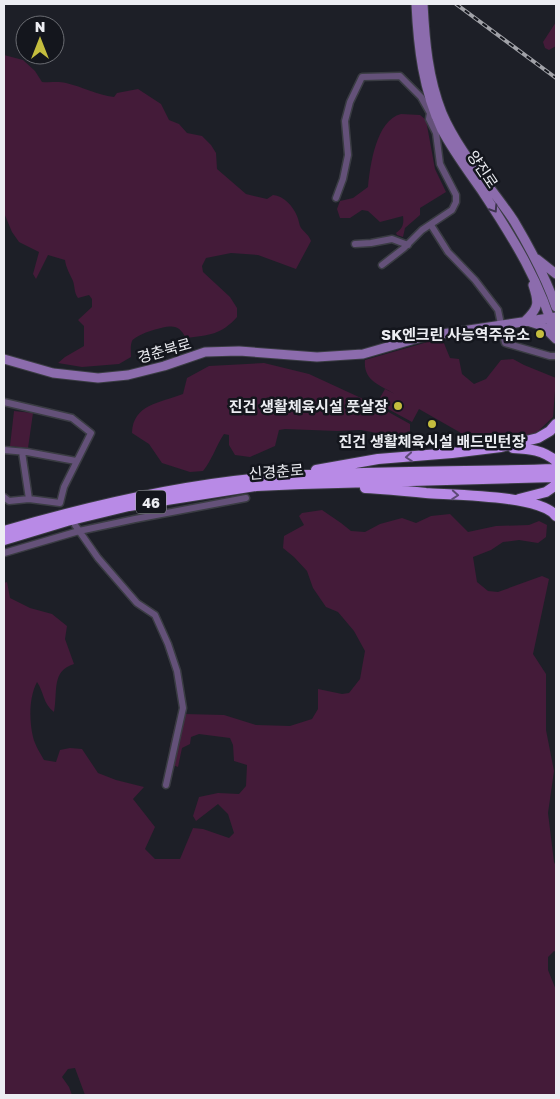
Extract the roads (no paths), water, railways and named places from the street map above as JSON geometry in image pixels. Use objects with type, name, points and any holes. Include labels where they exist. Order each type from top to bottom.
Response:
[{"type":"highway","points":[[482,449],[538,438],[550,431],[556,424]]},
{"type":"highway","points":[[286,476],[378,459],[482,449],[526,448],[548,454],[555,473],[546,492],[513,500]]},
{"type":"highway","name":"신경춘로","points":[[4,531],[104,504],[163,492],[286,476],[555,473]]},
{"type":"highway","name":"신경춘로","points":[[4,540],[67,521],[129,506],[248,488],[555,473]]},
{"type":"highway","points":[[302,484],[513,500],[544,508],[556,516]]},
{"type":"main road","name":"양진로","points":[[416,4],[420,52],[425,79],[447,137],[514,240],[554,317],[556,339]]},
{"type":"main road","name":"양진로","points":[[423,4],[424,31],[430,76],[442,112],[459,145],[513,221],[532,254],[556,306]]},
{"type":"main road","points":[[532,254],[556,274]]},
{"type":"main road","points":[[525,321],[534,313],[537,306],[537,297],[529,268]]},
{"type":"main road","points":[[556,288],[554,293],[556,306]]},
{"type":"main road","name":"경춘북로","points":[[4,360],[53,373],[98,378],[128,375],[164,366],[205,352],[238,351],[317,356],[363,354],[422,337],[554,317]]},
{"type":"main road","points":[[525,321],[543,326],[556,339]]},
{"type":"street","points":[[336,198],[343,179],[348,155],[345,121],[350,102],[362,77],[400,76],[420,96],[430,113],[429,119],[436,133],[440,164],[456,195],[456,202],[452,210],[422,230],[408,245],[382,265]]},
{"type":"street","points":[[420,96],[430,94]]},
{"type":"street","points":[[431,225],[448,252],[475,280],[498,310],[505,343],[556,356]]},
{"type":"street","points":[[355,244],[392,239],[408,245]]},
{"type":"street","points":[[4,402],[72,418],[91,433],[64,487],[61,505],[29,499],[9,501],[4,497]]},
{"type":"street","points":[[4,450],[76,461]]},
{"type":"street","points":[[22,452],[29,499]]},
{"type":"street","points":[[4,553],[77,528],[246,498]]},
{"type":"street","points":[[77,528],[98,558],[137,603],[155,615],[168,644],[177,671],[183,708],[166,785]]},
{"type":"railway","points":[[456,4],[556,78]]},
{"type":"place","name":"SK엔크린 사능역주유소","points":[[540,334]]},
{"type":"place","name":"진건 생활체육시설 풋살장","points":[[398,406]]},
{"type":"place","name":"진건 생활체육시설 배드민턴장","points":[[432,424]]}]
